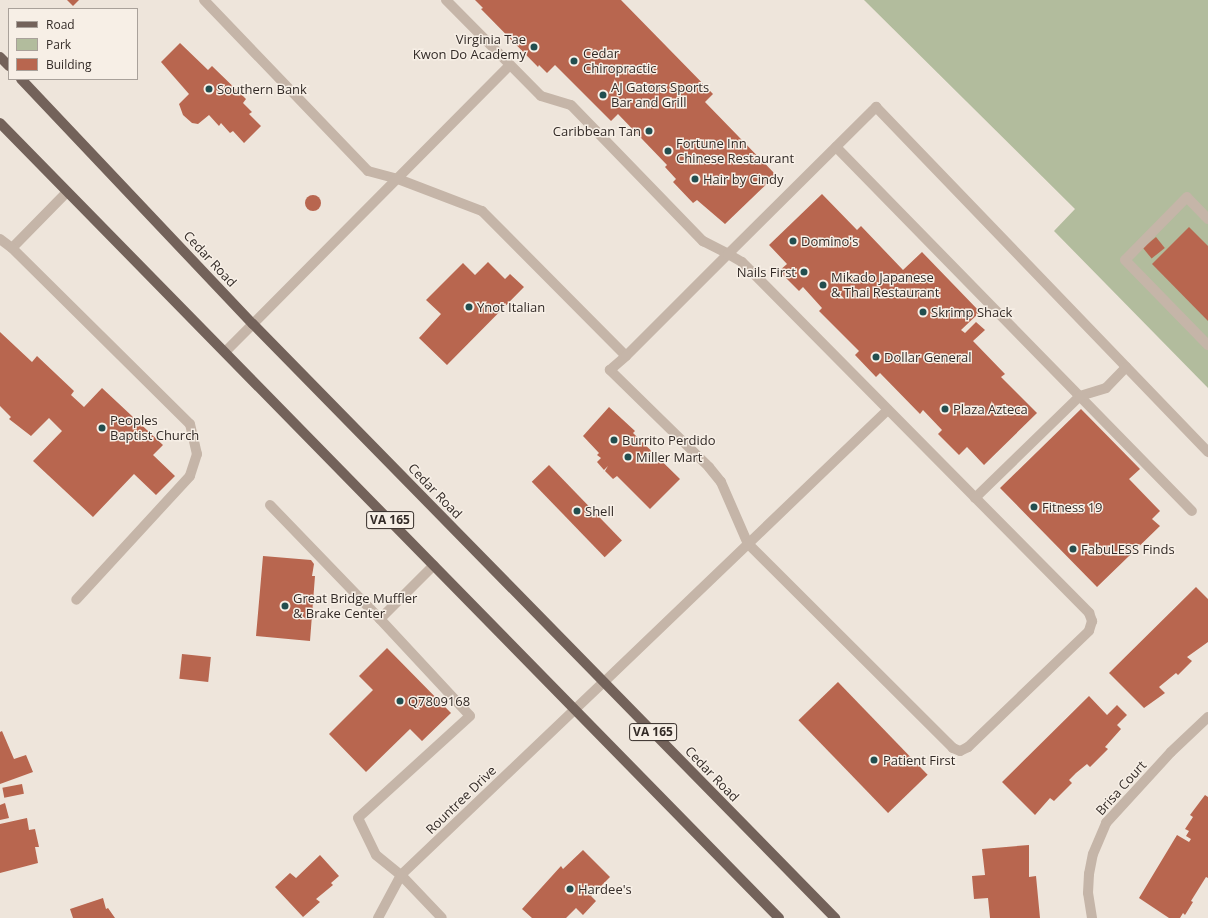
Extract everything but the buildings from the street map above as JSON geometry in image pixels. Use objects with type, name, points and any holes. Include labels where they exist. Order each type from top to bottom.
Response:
[{"type":"main road","points":[[0,57],[8,65]]},
{"type":"main road","name":"Cedar Road","points":[[22,80],[253,324],[835,918]]},
{"type":"main road","name":"VA 165","points":[[0,123],[779,918]]},
{"type":"street","points":[[204,0],[368,171],[398,179],[482,211],[626,356]]},
{"type":"street","points":[[446,0],[541,96],[571,105],[703,241],[728,254],[742,262],[1089,613],[1092,621],[1089,631],[968,747],[960,751],[953,748],[748,544],[721,482],[713,472],[610,370],[626,356],[728,254],[876,108],[1208,452]]},
{"type":"street","points":[[225,352],[510,65]]},
{"type":"street","points":[[836,147],[1192,511]]},
{"type":"street","points":[[12,248],[68,192]]},
{"type":"street","points":[[1208,219],[1187,197],[1126,260],[1208,345]]},
{"type":"street","points":[[0,239],[12,248],[190,424],[198,454],[190,476],[76,600]]},
{"type":"street","points":[[975,498],[1080,396],[1106,388],[1126,367]]},
{"type":"street","name":"Rountree Drive","points":[[378,918],[401,875],[888,410]]},
{"type":"street","points":[[270,505],[380,619],[470,716],[358,818],[376,855],[401,875],[442,918]]},
{"type":"street","points":[[380,619],[434,566]]},
{"type":"street","name":"Brisa Court","points":[[1092,918],[1088,893],[1089,874],[1093,854],[1106,823],[1171,752],[1208,717]]},
{"type":"green space","points":[[864,0],[1208,0],[1208,388],[1054,231],[1075,209]]},
{"type":"place","name":"Virginia Tae Kwon Do Academy","points":[[534,47]]},
{"type":"place","name":"Cedar Chiropractic","points":[[574,61]]},
{"type":"place","name":"Southern Bank","points":[[209,89]]},
{"type":"place","name":"AJ Gators Sports Bar and Grill","points":[[603,95]]},
{"type":"place","name":"Caribbean Tan","points":[[649,131]]},
{"type":"place","name":"Fortune Inn Chinese Restaurant","points":[[668,151]]},
{"type":"place","name":"Hair by Cindy","points":[[695,179]]},
{"type":"place","name":"Domino's","points":[[793,241]]},
{"type":"place","name":"Nails First","points":[[804,272]]},
{"type":"place","name":"Mikado Japanese & Thai Restaurant","points":[[823,285]]},
{"type":"place","name":"Ynot Italian","points":[[469,307]]},
{"type":"place","name":"Skrimp Shack","points":[[923,312]]},
{"type":"place","name":"Dollar General","points":[[876,357]]},
{"type":"place","name":"Plaza Azteca","points":[[945,409]]},
{"type":"place","name":"Peoples Baptist Church","points":[[102,428]]},
{"type":"place","name":"Burrito Perdido","points":[[614,440]]},
{"type":"place","name":"Miller Mart","points":[[628,457]]},
{"type":"place","name":"Fitness 19","points":[[1034,507]]},
{"type":"place","name":"Shell","points":[[577,511]]},
{"type":"place","name":"FabuLESS Finds","points":[[1073,549]]},
{"type":"place","name":"Great Bridge Muffler & Brake Center","points":[[285,606]]},
{"type":"place","name":"Q7809168","points":[[400,701]]},
{"type":"place","name":"Patient First","points":[[874,760]]},
{"type":"place","name":"Hardee's","points":[[570,889]]}]
